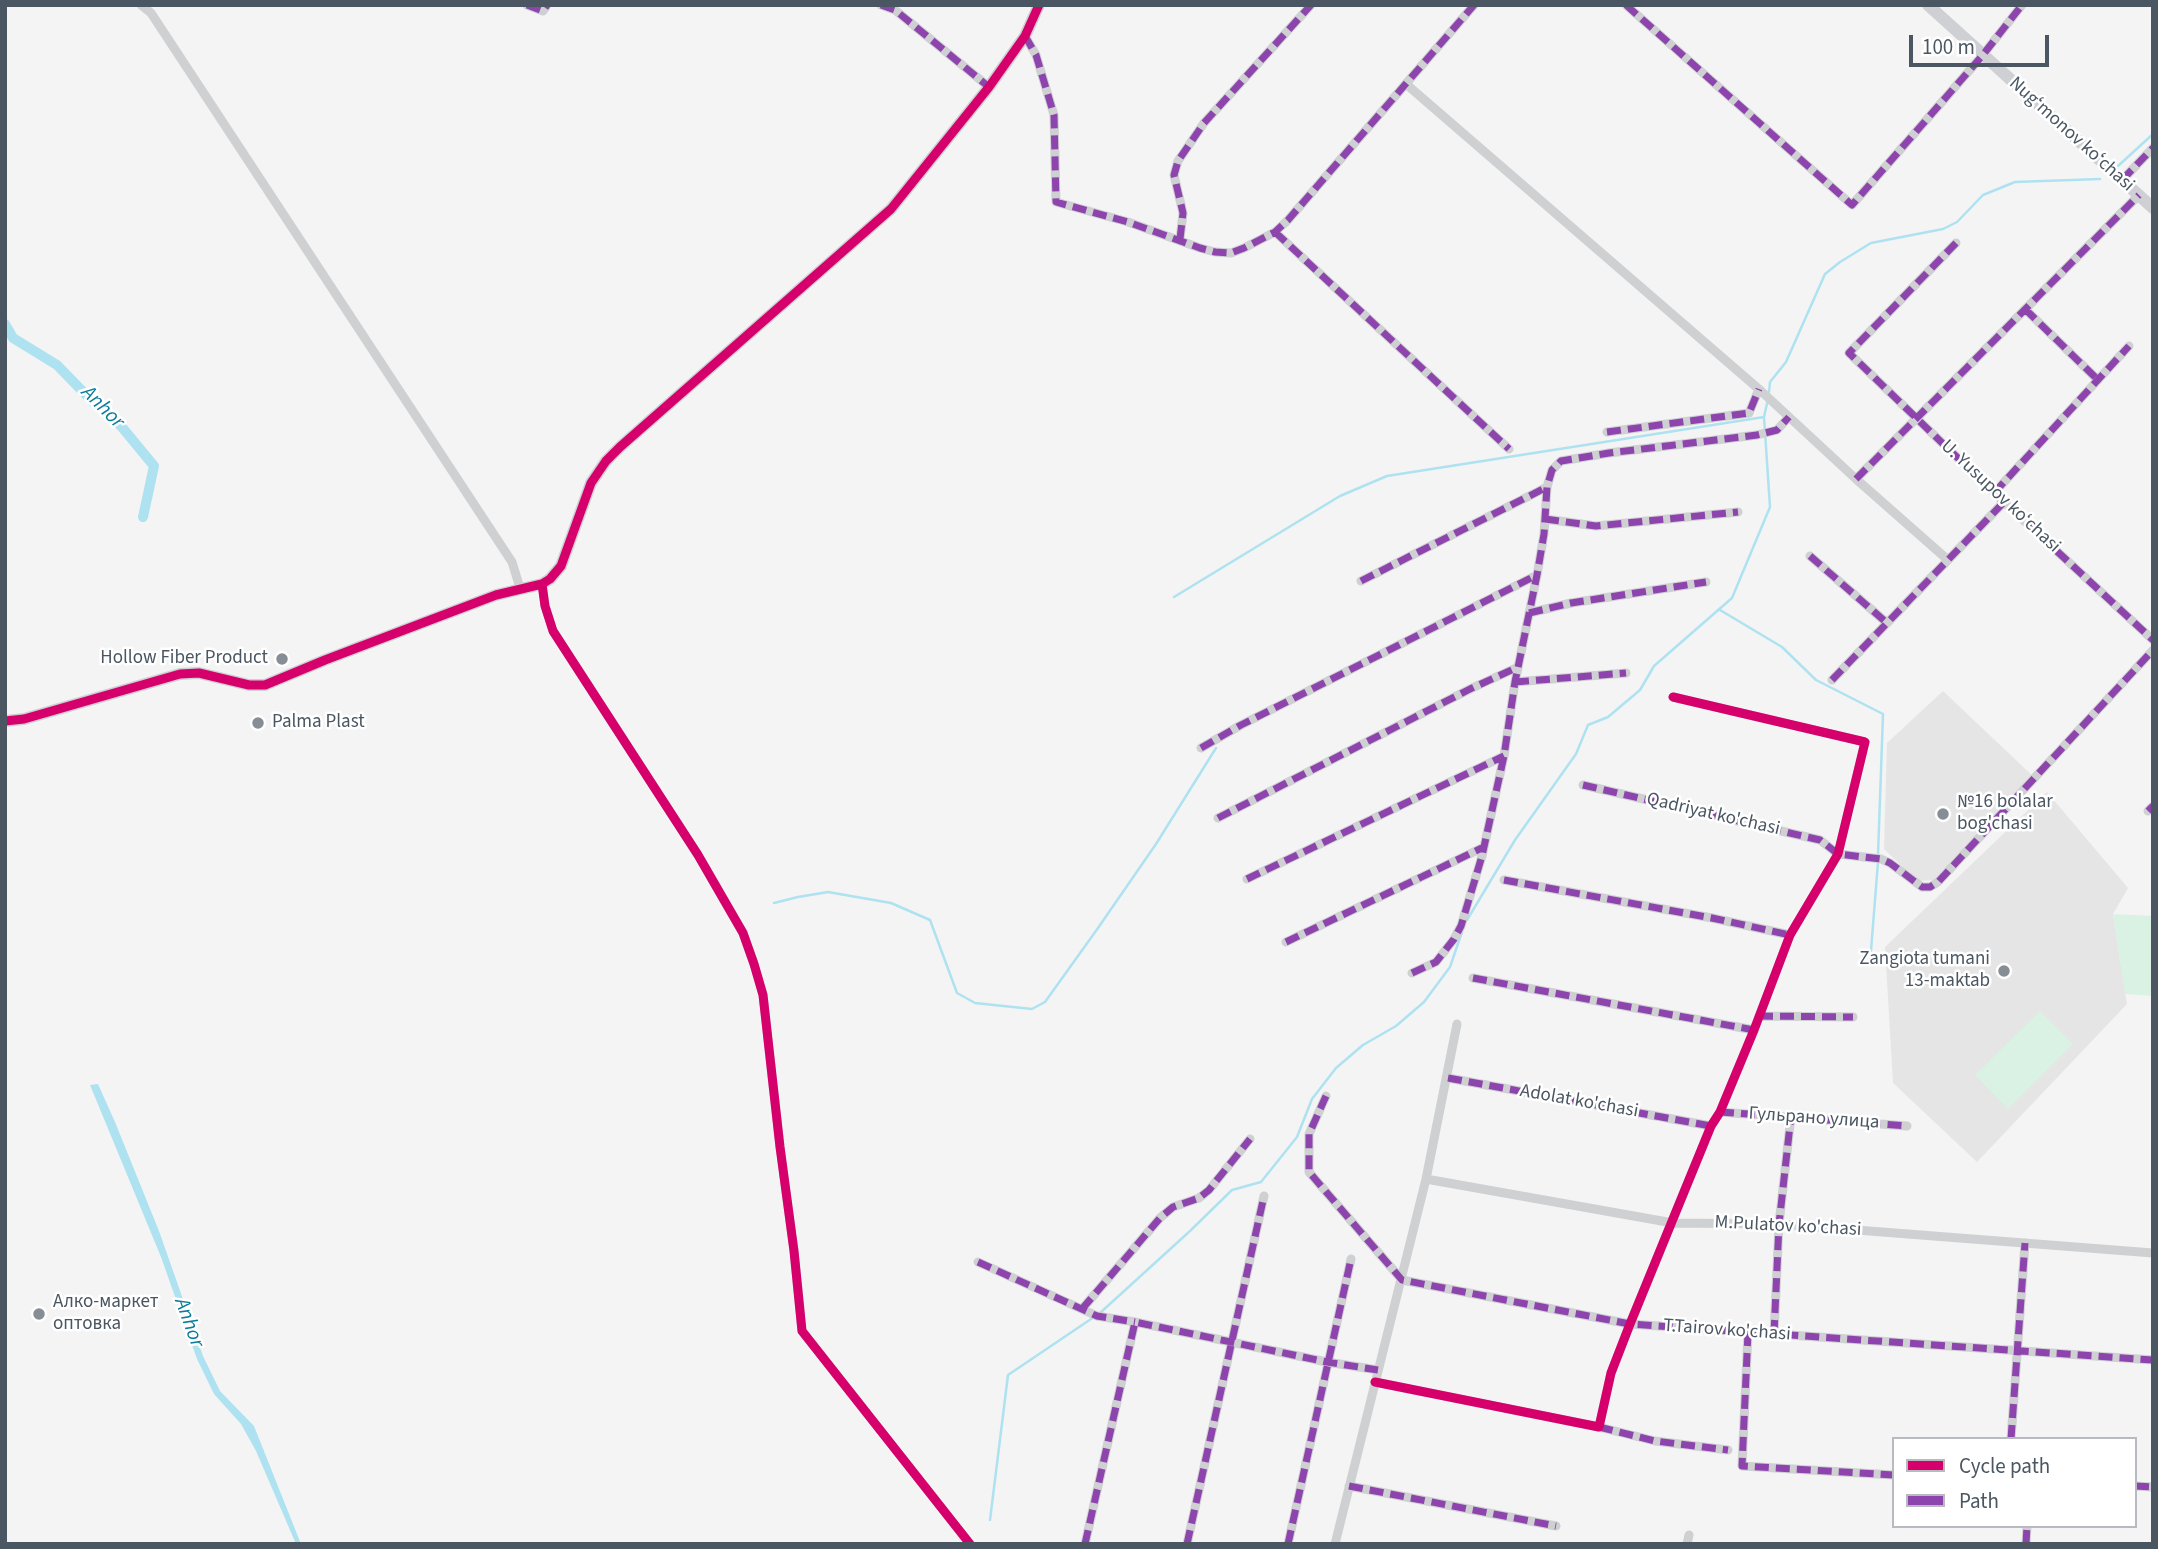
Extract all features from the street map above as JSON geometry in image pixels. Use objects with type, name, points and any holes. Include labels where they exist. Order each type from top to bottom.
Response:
[{"type":"main road","name":"Nugʻmonov koʻchasi","points":[[1928,5],[2153,208]]},
{"type":"street","points":[[141,5],[150,13],[512,562],[520,588]]},
{"type":"street","points":[[527,5],[539,11],[547,5]]},
{"type":"street","points":[[881,5],[895,10],[989,87]]},
{"type":"street","points":[[5,721],[24,719],[180,674],[199,673],[249,685],[265,685],[496,594],[542,584],[553,577],[561,566],[588,489],[606,461],[880,219],[909,188],[989,87],[1025,36],[1039,5]]},
{"type":"street","points":[[1180,239],[1184,218],[1174,175],[1178,161],[1204,123],[1311,5]]},
{"type":"street","points":[[1025,36],[1036,55],[1054,115],[1056,202],[1128,222],[1215,252],[1231,253],[1275,232],[1289,220],[1474,5]]},
{"type":"street","points":[[1626,5],[1852,205],[1982,56],[2022,5]]},
{"type":"street","points":[[1406,84],[1776,404],[1948,560]]},
{"type":"street","points":[[2122,180],[2153,148]]},
{"type":"street","points":[[1856,479],[2139,195]]},
{"type":"street","points":[[1275,232],[1508,449]]},
{"type":"street","name":"U. Yusupov ko‘chasi","points":[[1956,243],[1849,353],[1994,493],[2153,640]]},
{"type":"street","points":[[2025,309],[2098,380]]},
{"type":"street","points":[[1994,493],[2129,346]]},
{"type":"street","points":[[1607,432],[1749,412],[1760,390]]},
{"type":"street","points":[[1412,973],[1436,962],[1454,939],[1461,926],[1484,847],[1504,756],[1515,682],[1537,575],[1545,519],[1546,487],[1552,470],[1561,461],[1757,435],[1777,430],[1789,417]]},
{"type":"street","points":[[1361,581],[1546,487]]},
{"type":"street","points":[[1832,680],[2004,502]]},
{"type":"street","points":[[1545,519],[1596,526],[1738,512]]},
{"type":"street","points":[[1810,556],[1887,623]]},
{"type":"street","points":[[1201,748],[1241,724],[1537,575]]},
{"type":"street","points":[[1529,613],[1571,603],[1706,582]]},
{"type":"street","points":[[542,584],[553,631],[698,855],[743,933],[754,964],[763,995],[802,1331],[970,1544]]},
{"type":"street","points":[[1838,854],[1877,858],[1890,863],[1922,887],[1938,883],[2153,650]]},
{"type":"street","points":[[1218,818],[1518,667]]},
{"type":"street","points":[[1515,682],[1626,673]]},
{"type":"street","points":[[1599,1427],[1611,1373],[1630,1324],[1711,1125],[1720,1112],[1754,1030],[1790,935],[1838,854],[1865,742],[1673,696]]},
{"type":"street","points":[[1247,879],[1504,756]]},
{"type":"street","name":"Qadriyat ko'chasi","points":[[1583,785],[1820,840],[1838,854]]},
{"type":"street","points":[[1286,942],[1484,847]]},
{"type":"street","points":[[1504,880],[1790,935]]},
{"type":"street","points":[[1474,978],[1754,1030]]},
{"type":"street","points":[[1759,1016],[1853,1017]]},
{"type":"street","points":[[1335,1544],[1426,1180],[1457,1024]]},
{"type":"street","name":"Adolat ko'chasi","points":[[1448,1078],[1711,1125]]},
{"type":"street","points":[[1326,1096],[1308,1135],[1309,1172],[1402,1280]]},
{"type":"street","name":"Гульрано улица","points":[[1720,1112],[1907,1126]]},
{"type":"street","points":[[1774,1334],[1779,1224],[1791,1116]]},
{"type":"street","points":[[1082,1309],[1160,1218],[1173,1207],[1199,1198],[1209,1190],[1250,1139]]},
{"type":"street","name":"M.Pulatov ko'chasi","points":[[1426,1180],[1673,1223],[1779,1224],[2153,1253]]},
{"type":"street","points":[[1187,1544],[1264,1196]]},
{"type":"street","points":[[2011,1437],[2025,1243]]},
{"type":"street","points":[[1288,1544],[1351,1259]]},
{"type":"street","points":[[978,1262],[1097,1316],[1378,1370]]},
{"type":"street","name":"T.Tairov ko'chasi","points":[[1402,1280],[1630,1324],[2153,1360]]},
{"type":"street","points":[[1085,1544],[1135,1322]]},
{"type":"street","points":[[1748,1332],[1742,1466],[1892,1475]]},
{"type":"street","points":[[1375,1382],[1656,1441],[1728,1450]]},
{"type":"street","points":[[1349,1486],[1556,1526]]},
{"type":"shaded area","name":"№16 bolalar bog'chasi","points":[[1943,691],[2036,779],[1934,880],[1917,881],[1884,849],[1887,743]]},
{"type":"shaded area","name":"Zangiota tumani 13-maktab","points":[[2047,792],[2128,888],[2113,914],[2127,1004],[1977,1162],[1893,1083],[1885,947]]},
{"type":"green space","points":[[2113,914],[2153,916],[2153,996],[2125,994]]},
{"type":"green space","points":[[2040,1011],[2073,1044],[2008,1109],[1975,1075]]},
{"type":"water","points":[[98,1084],[159,1231],[203,1356],[220,1391],[254,1426],[301,1544],[296,1544],[256,1451],[241,1424],[214,1394],[197,1359],[161,1257],[90,1085]]},
{"type":"waterway","points":[[2118,166],[2153,134]]},
{"type":"waterway","points":[[1769,392],[1770,382],[1786,362],[1825,274],[1840,262],[1871,243],[1943,229],[1957,222],[1983,195],[2015,182],[2100,179]]},
{"type":"waterway","name":"Anhor","points":[[5,324],[13,338],[57,365],[121,426],[154,466],[143,517]]},
{"type":"waterway","points":[[1174,597],[1340,496],[1387,476],[1764,417],[1768,399]]},
{"type":"waterway","points":[[1467,920],[1515,840],[1576,754],[1588,725],[1608,717],[1640,690],[1654,666],[1732,598],[1770,507],[1764,417]]},
{"type":"waterway","points":[[1720,610],[1782,647],[1816,680],[1883,714],[1878,855]]},
{"type":"waterway","points":[[774,903],[828,892],[891,903],[930,920],[957,993],[975,1003],[1032,1009],[1045,1002],[1098,928],[1156,844],[1216,748]]},
{"type":"waterway","points":[[1870,963],[1878,862]]},
{"type":"waterway","points":[[1100,1313],[1232,1190],[1261,1182],[1297,1137],[1312,1099],[1336,1068],[1363,1045],[1396,1026],[1424,1002],[1450,967],[1462,932]]},
{"type":"waterway","points":[[990,1520],[1008,1375],[1094,1317]]},
{"type":"marked path","points":[[527,5],[543,11],[547,5]]},
{"type":"marked path","points":[[881,5],[895,10],[989,87]]},
{"type":"marked path","points":[[1180,239],[1183,213],[1174,175],[1178,161],[1204,123],[1311,5]]},
{"type":"marked path","points":[[1025,36],[1036,55],[1054,115],[1056,202],[1128,222],[1200,248],[1231,253],[1275,232],[1288,220],[1474,5]]},
{"type":"marked path","points":[[1626,5],[1852,205],[1982,56],[2022,5]]},
{"type":"marked path","points":[[2122,180],[2153,148]]},
{"type":"marked path","points":[[1856,479],[2139,195]]},
{"type":"marked path","points":[[1275,232],[1509,449]]},
{"type":"marked path","points":[[1956,243],[1849,353],[1994,493],[2153,640]]},
{"type":"marked path","points":[[2025,309],[2098,380]]},
{"type":"marked path","points":[[1994,493],[2129,346]]},
{"type":"marked path","points":[[1607,432],[1749,413],[1759,389]]},
{"type":"marked path","points":[[1412,973],[1436,962],[1454,939],[1461,926],[1482,856],[1504,756],[1515,682],[1537,575],[1544,534],[1547,487],[1552,470],[1561,461],[1757,435],[1777,430],[1789,417]]},
{"type":"marked path","points":[[1361,581],[1547,487]]},
{"type":"marked path","points":[[1832,680],[2004,502]]},
{"type":"marked path","points":[[1545,519],[1596,526],[1738,512]]},
{"type":"marked path","points":[[1810,556],[1887,623]]},
{"type":"marked path","points":[[1201,748],[1241,725],[1537,575]]},
{"type":"marked path","points":[[1529,613],[1571,603],[1706,582]]},
{"type":"marked path","points":[[1583,785],[1820,840],[1838,854],[1881,859],[1922,887],[1930,887],[1938,882],[2153,650]]},
{"type":"marked path","points":[[1218,818],[1518,667]]},
{"type":"marked path","points":[[1515,682],[1626,673]]},
{"type":"marked path","points":[[1247,879],[1504,756]]},
{"type":"marked path","points":[[2148,811],[2153,806]]},
{"type":"marked path","points":[[1286,942],[1484,847]]},
{"type":"marked path","points":[[1504,880],[1790,935]]},
{"type":"marked path","points":[[1473,978],[1754,1030]]},
{"type":"marked path","points":[[1759,1016],[1853,1017]]},
{"type":"marked path","points":[[1448,1078],[1711,1126]]},
{"type":"marked path","points":[[1326,1096],[1309,1134],[1309,1172],[1402,1280],[1630,1324],[2153,1360]]},
{"type":"marked path","points":[[1720,1112],[1907,1126]]},
{"type":"marked path","points":[[1774,1334],[1779,1224],[1791,1116]]},
{"type":"marked path","points":[[1082,1309],[1160,1218],[1173,1207],[1199,1198],[1209,1190],[1250,1139]]},
{"type":"marked path","points":[[1187,1544],[1264,1196]]},
{"type":"marked path","points":[[2011,1437],[2025,1243]]},
{"type":"marked path","points":[[1288,1544],[1351,1259]]},
{"type":"marked path","points":[[978,1262],[1097,1316],[1135,1322]]},
{"type":"marked path","points":[[1085,1544],[1135,1322],[1378,1370]]},
{"type":"marked path","points":[[1748,1332],[1742,1466],[1892,1475]]},
{"type":"marked path","points":[[1599,1427],[1655,1441],[1728,1450]]},
{"type":"marked path","points":[[1349,1486],[1556,1526]]},
{"type":"marked path","points":[[2137,1486],[2153,1487]]},
{"type":"marked path","points":[[2026,1544],[2027,1528]]},
{"type":"cycle path","points":[[5,721],[24,719],[180,674],[199,673],[249,685],[265,685],[496,595],[542,584],[550,579],[561,566],[591,483],[606,461],[891,209],[989,87],[1025,36],[1039,5]]},
{"type":"cycle path","points":[[542,584],[553,631],[698,855],[743,933],[754,964],[763,995],[802,1331],[970,1544]]},
{"type":"cycle path","points":[[1375,1382],[1599,1427],[1611,1373],[1630,1324],[1711,1126],[1720,1112],[1754,1030],[1790,935],[1838,854],[1865,742],[1673,697]]},
{"type":"place","name":"Hollow Fiber Product","points":[[282,659]]},
{"type":"place","name":"Palma Plast","points":[[258,723]]},
{"type":"place","name":"№16 bolalar bog'chasi","points":[[1943,814]]},
{"type":"place","name":"Zangiota tumani 13-maktab","points":[[2004,971]]},
{"type":"place","name":"Алко-маркет оптовка","points":[[39,1314]]}]
